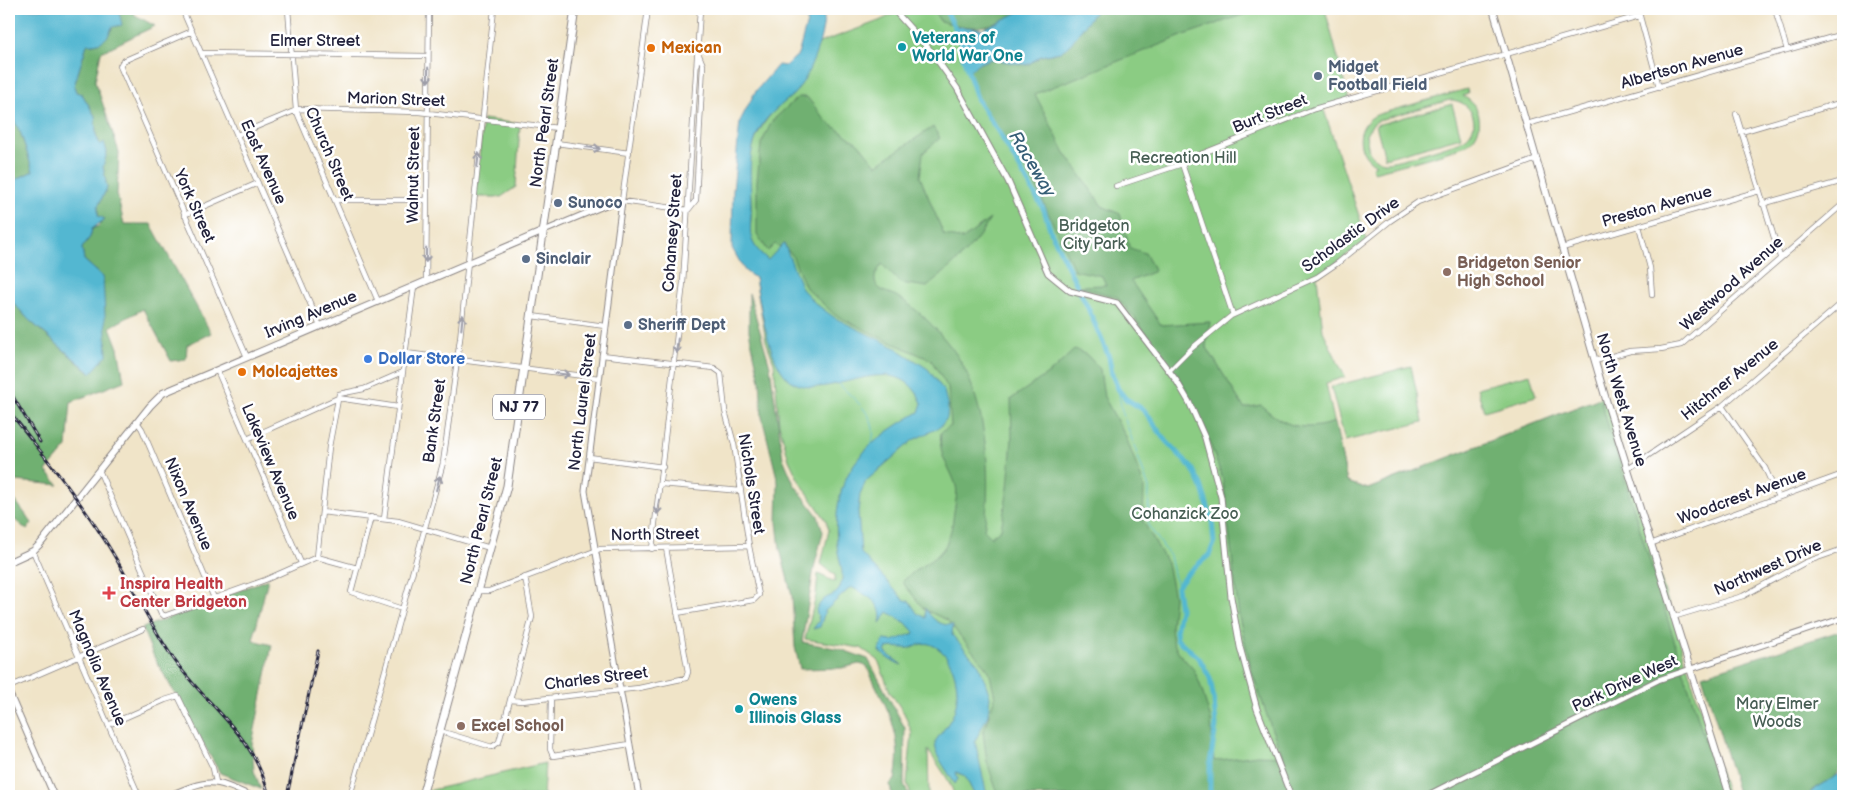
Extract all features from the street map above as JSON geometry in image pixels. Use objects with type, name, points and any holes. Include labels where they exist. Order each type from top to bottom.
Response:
[{"type":"main road","name":"North Pearl Street","points":[[422,796],[509,477],[575,9]]},
{"type":"main road","name":"North West Avenue","points":[[1493,9],[1650,544],[1730,796]]},
{"type":"main road","name":"Irving Avenue","points":[[9,562],[33,551],[137,422],[163,393],[544,231]]},
{"type":"street","name":"East Avenue","points":[[182,9],[320,326]]},
{"type":"street","name":"Church Street","points":[[288,9],[296,110],[378,301]]},
{"type":"street","name":"Walnut Street","points":[[426,281],[429,9]]},
{"type":"street","name":"Bank Street","points":[[350,796],[443,463],[468,263],[494,9]]},
{"type":"street","name":"North Laurel Street","points":[[639,796],[584,491],[648,9]]},
{"type":"street","name":"Cohansey Street","points":[[652,549],[675,363],[686,254],[688,210],[696,200],[703,65],[698,53],[700,9]]},
{"type":"street","points":[[893,9],[930,50],[957,88],[1008,181],[1045,269],[1056,281],[1070,291],[1117,303],[1169,371],[1196,417],[1211,455],[1222,503],[1231,597],[1238,640],[1257,709],[1291,796]]},
{"type":"street","points":[[1638,9],[1659,87]]},
{"type":"street","points":[[1776,9],[1787,50]]},
{"type":"street","name":"Burt Street","points":[[1116,186],[1182,164],[1186,160],[1314,109],[1639,16]]},
{"type":"street","name":"York Street","points":[[192,31],[121,63],[121,70],[247,357]]},
{"type":"street","name":"Albertson Avenue","points":[[1527,124],[1843,34]]},
{"type":"street","name":"Elmer Street","points":[[201,53],[428,56]]},
{"type":"street","points":[[1741,132],[1843,102]]},
{"type":"street","name":"Marion Street","points":[[237,135],[296,110],[428,112],[558,128]]},
{"type":"street","points":[[1736,114],[1780,258]]},
{"type":"street","points":[[556,143],[629,153]]},
{"type":"street","name":"Scholastic Drive","points":[[1169,371],[1190,349],[1233,315],[1317,277],[1339,262],[1390,220],[1418,202],[1536,159]]},
{"type":"street","points":[[1182,164],[1233,315]]},
{"type":"street","points":[[1762,204],[1843,181]]},
{"type":"street","points":[[184,215],[258,183]]},
{"type":"street","name":"Preston Avenue","points":[[1562,248],[1759,191]]},
{"type":"street","points":[[334,200],[426,200]]},
{"type":"street","name":"Irving Avenue","points":[[544,231],[606,205],[622,201],[688,210]]},
{"type":"street","name":"Westwood Avenue","points":[[1595,361],[1630,351],[1661,350],[1681,345],[1843,204]]},
{"type":"street","points":[[1639,226],[1651,273],[1652,295]]},
{"type":"street","points":[[384,519],[414,286]]},
{"type":"street","name":"Hitchner Avenue","points":[[1628,469],[1722,406],[1843,302]]},
{"type":"street","points":[[532,316],[605,326]]},
{"type":"street","points":[[406,353],[599,378]]},
{"type":"street","points":[[602,355],[675,363]]},
{"type":"street","name":"Nichols Street","points":[[675,363],[716,368],[721,373],[725,411],[734,444],[749,546],[759,591],[758,598],[752,601],[677,613]]},
{"type":"street","name":"Lakeview Avenue","points":[[217,370],[301,563]]},
{"type":"street","points":[[317,557],[339,394],[364,389],[404,372]]},
{"type":"street","points":[[247,439],[338,398],[398,407]]},
{"type":"street","points":[[1722,406],[1765,468],[1778,498]]},
{"type":"street","name":"Nixon Avenue","points":[[137,422],[142,428],[214,598]]},
{"type":"street","points":[[588,457],[663,467]]},
{"type":"street","points":[[99,470],[163,616],[183,611],[317,557],[357,568]]},
{"type":"street","name":"Woodcrest Avenue","points":[[1650,544],[1843,474]]},
{"type":"street","points":[[661,484],[740,491]]},
{"type":"street","points":[[322,512],[384,519],[490,548]]},
{"type":"street","points":[[371,517],[351,592],[402,609]]},
{"type":"street","name":"North Street","points":[[478,591],[489,591],[595,551],[611,548],[652,549],[749,546]]},
{"type":"street","points":[[666,548],[677,613]]},
{"type":"street","name":"Northwest Drive","points":[[1673,617],[1743,596],[1806,562],[1843,550]]},
{"type":"street","name":"Magnolia Avenue","points":[[33,551],[139,796]]},
{"type":"street","points":[[440,731],[492,747],[497,745],[532,617],[525,577]]},
{"type":"street","name":"Charles Street","points":[[510,700],[522,701],[620,690],[685,678],[688,672],[677,613]]},
{"type":"street","name":"Park Drive West","points":[[1426,796],[1614,700],[1689,668],[1843,618]]},
{"type":"street","points":[[9,687],[142,629]]},
{"type":"street","points":[[9,692],[54,796]]},
{"type":"street","points":[[108,725],[176,696],[182,703],[213,768],[216,782]]},
{"type":"street","points":[[551,698],[550,749],[553,756],[630,744]]},
{"type":"street","points":[[168,796],[199,783],[216,782],[251,796]]},
{"type":"green space","points":[[116,9],[132,9],[135,15],[155,26],[101,52],[95,81],[119,152],[117,194],[124,224],[151,224],[211,333],[187,345],[186,359],[171,361],[143,309],[110,327],[118,348],[124,381],[71,402],[67,447],[46,471],[59,485],[15,481],[12,496],[32,523],[27,530],[9,515],[9,298],[29,320],[90,373],[103,300],[103,277],[84,260],[82,248],[90,237],[92,229],[99,226],[104,219],[98,217],[98,206],[107,188],[103,166],[107,152],[104,143],[101,146],[96,135],[95,116],[82,94],[76,92],[74,86],[87,44],[99,42],[107,36],[120,16]]},
{"type":"green space","name":"Bridgeton City Park","points":[[904,9],[933,9],[940,21],[983,29],[1025,9],[1325,9],[1349,100],[1323,107],[1367,240],[1317,277],[1323,331],[1345,377],[1326,383],[1347,482],[1368,489],[1605,396],[1727,796],[954,796],[947,779],[928,750],[929,796],[911,796],[907,783],[912,733],[904,713],[890,692],[878,660],[861,648],[805,639],[816,596],[818,574],[835,582],[835,575],[821,564],[829,530],[826,520],[798,479],[789,460],[779,424],[774,363],[766,341],[755,278],[768,260],[760,253],[750,236],[749,172],[754,143],[761,128],[778,107],[794,94],[800,86],[819,43],[879,21]]},
{"type":"green space","points":[[933,9],[1025,9],[993,24],[975,27],[940,21]]},
{"type":"green space","points":[[1097,9],[1118,9],[1131,13],[1138,9],[1260,9],[1187,34],[1035,94],[1064,151],[1102,206],[1120,214],[1130,248],[1145,253],[1155,271],[1131,281],[1161,325],[1210,322],[1206,346],[1244,408],[1261,405],[1286,423],[1295,426],[1314,427],[1335,422],[1347,482],[1368,489],[1605,396],[1601,402],[1722,796],[995,796],[996,789],[987,762],[983,733],[995,697],[989,671],[947,620],[925,610],[902,582],[943,549],[948,541],[951,529],[957,489],[943,455],[940,441],[941,432],[951,426],[948,388],[931,360],[835,315],[806,288],[791,253],[775,244],[768,251],[757,234],[757,181],[761,144],[772,121],[798,97],[807,97],[826,121],[859,144],[876,165],[933,127],[940,138],[923,153],[920,177],[944,235],[963,239],[990,219],[970,248],[927,287],[900,283],[882,264],[876,274],[875,281],[881,290],[896,296],[926,319],[951,347],[963,365],[979,410],[984,435],[988,485],[984,530],[991,537],[1001,529],[1008,488],[1012,439],[1011,399],[1052,371],[1075,349],[1087,355],[1100,369],[1104,397],[1126,437],[1144,486],[1143,521],[1167,563],[1174,597],[1171,628],[1173,641],[1179,653],[1194,670],[1200,684],[1211,720],[1214,761],[1257,755],[1283,756],[1252,672],[1239,617],[1223,480],[1206,432],[1185,387],[1134,317],[1117,297],[1078,286],[1106,285],[1102,276],[1074,270],[1034,182],[1010,141],[1001,136],[978,101],[969,72],[977,64],[991,59],[1027,65],[1041,56],[1060,52]]},
{"type":"green space","points":[[1467,89],[1468,94],[1463,96],[1472,102],[1476,108],[1479,124],[1475,137],[1463,146],[1425,159],[1374,172],[1372,167],[1376,165],[1364,153],[1360,138],[1365,124],[1379,114]],"holes":[[[1450,100],[1457,101],[1468,108],[1474,120],[1471,132],[1461,141],[1413,156],[1385,162],[1380,161],[1369,152],[1366,135],[1372,125],[1379,120]]]},
{"type":"green space","points":[[1452,104],[1461,137],[1385,158],[1376,125]]},
{"type":"green space","points":[[9,117],[13,118],[21,134],[33,171],[9,183]]},
{"type":"green space","points":[[483,119],[520,124],[516,187],[501,197],[475,197]]},
{"type":"green space","points":[[749,293],[770,366],[783,458],[794,484],[818,516],[823,532],[814,568],[802,642],[840,649],[868,659],[905,728],[904,784],[909,796],[892,796],[890,784],[895,780],[897,760],[896,735],[889,713],[867,666],[859,664],[842,668],[800,669],[795,647],[792,596],[780,549],[777,522],[778,482],[762,417],[760,381],[749,331]]},
{"type":"green space","points":[[1411,366],[1423,422],[1345,441],[1331,387]]},
{"type":"green space","points":[[1530,374],[1536,396],[1484,411],[1477,388]]},
{"type":"green space","points":[[268,579],[253,640],[272,645],[252,744],[254,771],[261,789],[220,773],[154,657],[142,628]]},
{"type":"green space","name":"Mary Elmer Woods","points":[[1843,630],[1843,765],[1833,780],[1812,790],[1809,796],[1739,796],[1702,675]]},
{"type":"green space","points":[[545,763],[543,796],[422,796],[423,792]]},
{"type":"water","points":[[9,9],[116,9],[120,16],[122,25],[112,27],[103,41],[96,44],[87,44],[74,86],[76,92],[82,94],[95,116],[96,135],[100,145],[104,142],[107,152],[103,167],[107,188],[98,206],[98,216],[105,219],[92,229],[90,237],[82,248],[84,260],[103,277],[107,355],[91,373],[29,320],[9,298],[9,231],[15,191],[9,187],[9,183],[33,171],[21,134],[13,118],[9,117]]},
{"type":"water","points":[[808,9],[824,9],[820,42],[816,54],[800,86],[764,122],[753,146],[750,165],[752,241],[760,253],[768,260],[784,243],[802,289],[816,304],[835,318],[896,348],[928,369],[944,391],[948,407],[947,418],[940,427],[913,440],[866,481],[860,494],[858,512],[861,553],[903,599],[910,602],[917,613],[926,618],[925,608],[936,621],[953,625],[952,635],[979,665],[990,696],[988,715],[975,741],[987,796],[975,796],[965,776],[956,772],[958,779],[955,784],[937,755],[935,742],[954,713],[957,701],[954,672],[951,664],[940,649],[926,644],[910,648],[887,648],[885,652],[902,665],[890,660],[879,651],[884,640],[892,641],[915,633],[906,623],[888,612],[880,623],[880,610],[873,600],[851,587],[825,611],[820,627],[813,629],[819,621],[816,609],[823,600],[837,592],[842,582],[837,545],[837,520],[839,499],[845,480],[854,464],[866,450],[881,437],[919,412],[922,403],[909,384],[892,376],[873,376],[832,385],[812,387],[795,383],[781,370],[771,350],[755,278],[745,271],[732,248],[733,191],[740,121],[755,92],[778,65],[785,66],[798,55],[807,22]]},
{"type":"water","points":[[1025,9],[1097,9],[1069,46],[1060,52],[1041,56],[1027,65],[991,59],[977,64],[969,72],[956,26],[983,29]]},
{"type":"water","points":[[1843,772],[1843,796],[1808,796],[1813,790]]},
{"type":"waterway","name":"Raceway","points":[[945,9],[961,39],[963,57],[978,101],[1001,136],[1044,210],[1051,232],[1088,308],[1109,357],[1112,374],[1118,389],[1126,399],[1144,410],[1165,440],[1192,468],[1201,485],[1212,520],[1214,544],[1209,555],[1187,574],[1177,587],[1180,609],[1176,631],[1177,639],[1199,658],[1210,678],[1216,726],[1210,763],[1210,796]]},
{"type":"waterway","points":[[839,384],[866,411],[873,427],[871,446]]},
{"type":"waterway","name":"Raceway","points":[[1118,389],[1122,411],[1149,488],[1148,525],[1170,556],[1177,587]]},
{"type":"railway","points":[[9,390],[40,442]]},
{"type":"railway","points":[[9,411],[57,472],[91,520],[173,658],[241,737],[262,774],[269,796]]},
{"type":"railway","points":[[287,796],[318,651]]},
{"type":"place","name":"Veterans of World War One","points":[[902,47]]},
{"type":"place","name":"Mexican","points":[[651,48]]},
{"type":"place","name":"Midget Football Field","points":[[1318,76]]},
{"type":"place","name":"Sunoco","points":[[558,203]]},
{"type":"place","name":"Sinclair","points":[[526,259]]},
{"type":"place","name":"Bridgeton Senior High School","points":[[1447,272]]},
{"type":"place","name":"Sheriff Dept","points":[[628,325]]},
{"type":"place","name":"Dollar Store","points":[[368,359]]},
{"type":"place","name":"Molcajettes","points":[[242,372]]},
{"type":"place","name":"Inspira Health Center Bridgeton","points":[[109,593]]},
{"type":"place","name":"Owens Illinois Glass","points":[[739,709]]},
{"type":"place","name":"Excel School","points":[[461,726]]},
{"type":"park label","name":"Recreation Hill","points":[[1183,158]]},
{"type":"park label","name":"Cohanzick Zoo","points":[[1185,514]]}]
